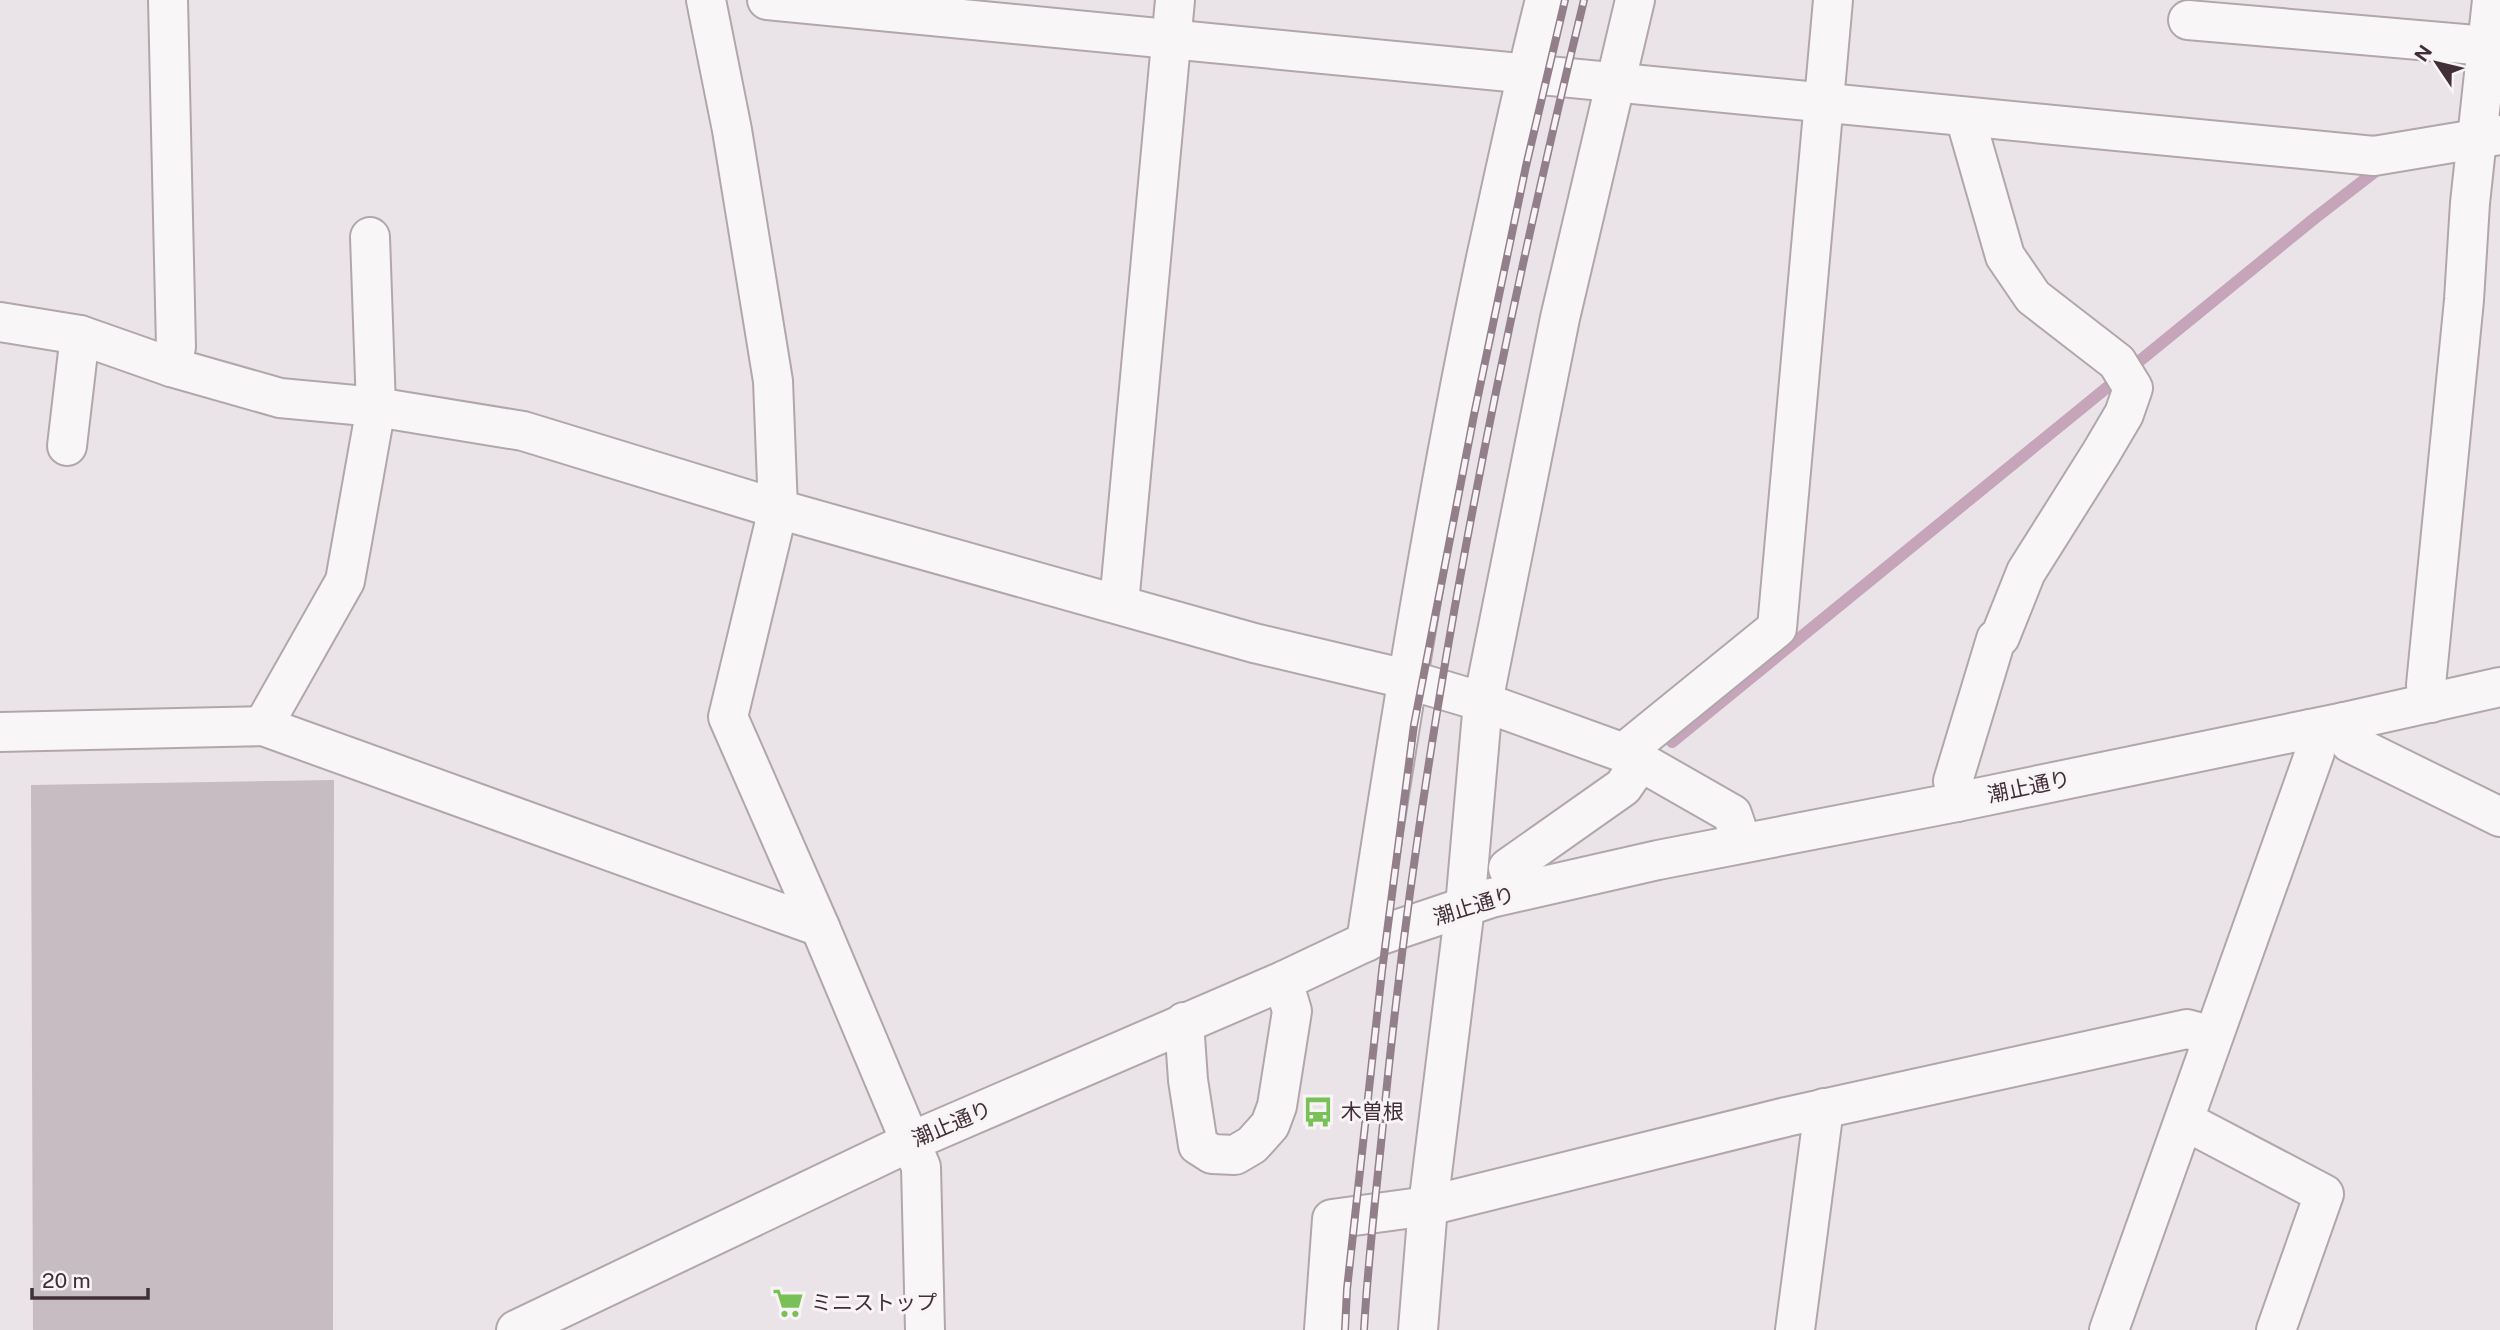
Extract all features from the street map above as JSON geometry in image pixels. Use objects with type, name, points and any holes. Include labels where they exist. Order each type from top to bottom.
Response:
[{"type":"street","points":[[168,0],[176,347],[171,367]]},
{"type":"street","points":[[706,0],[732,130],[773,381],[778,509],[728,717],[921,1167],[925,1330]]},
{"type":"street","points":[[767,0],[2374,156],[2489,137]]},
{"type":"street","points":[[1119,604],[1175,0]]},
{"type":"street","points":[[1366,942],[1406,679],[1453,417],[1526,75],[1545,0]]},
{"type":"street","points":[[1418,1330],[1429,1206],[1465,907],[1483,702],[1560,318],[1635,0]]},
{"type":"street","points":[[1508,868],[1623,787],[1634,757],[1633,745],[1777,628],[1833,0]]},
{"type":"street","points":[[2431,703],[2426,685],[2464,300],[2470,202],[2489,137],[2487,46],[2492,0]]},
{"type":"street","points":[[2188,20],[2487,46]]},
{"type":"street","points":[[1957,802],[1953,781],[1996,639],[2000,637],[2026,572],[2118,424],[2133,388],[2117,362],[2033,297],[2005,256],[1965,117]]},
{"type":"street","points":[[264,726],[345,581],[376,407],[370,237]]},
{"type":"street","points":[[0,321],[80,335],[171,367],[280,398],[376,407],[523,431],[778,509],[1254,643],[1406,679],[1483,702],[1634,757],[1732,814],[1742,843]]},
{"type":"street","points":[[67,446],[80,335]]},
{"type":"street","name":"潮止通り","points":[[516,1330],[912,1141],[1283,981],[1366,942],[1491,898],[1742,843],[1957,802],[2500,687]]},
{"type":"street","points":[[2109,1330],[2315,752],[2327,725],[2350,743],[2500,817]]},
{"type":"street","points":[[0,732],[264,726],[820,927]]},
{"type":"street","points":[[1184,1022],[1188,1080],[1198,1145],[1212,1154],[1234,1155],[1252,1145],[1270,1125],[1278,1106],[1292,1010],[1283,981]]},
{"type":"street","points":[[1324,1330],[1332,1219],[1429,1206],[1825,1108],[2187,1029],[2213,1036]]},
{"type":"street","points":[[1795,1330],[1825,1108]]},
{"type":"street","points":[[2185,1121],[2324,1194],[2276,1330]]},
{"type":"building","points":[[334,780],[333,1330],[33,1330],[31,785]]},
{"type":"waterway","points":[[1672,742],[2381,167]]},
{"type":"railway","points":[[1345,1330],[1347,1289],[1382,971],[1414,725],[1474,415],[1526,166],[1565,0]]},
{"type":"railway","points":[[1364,1330],[1400,973],[1440,693],[1491,414],[1584,0]]},
{"type":"place","name":"木曽根","points":[[1318,1112]]},
{"type":"place","name":"ミニストップ","points":[[788,1303]]}]
